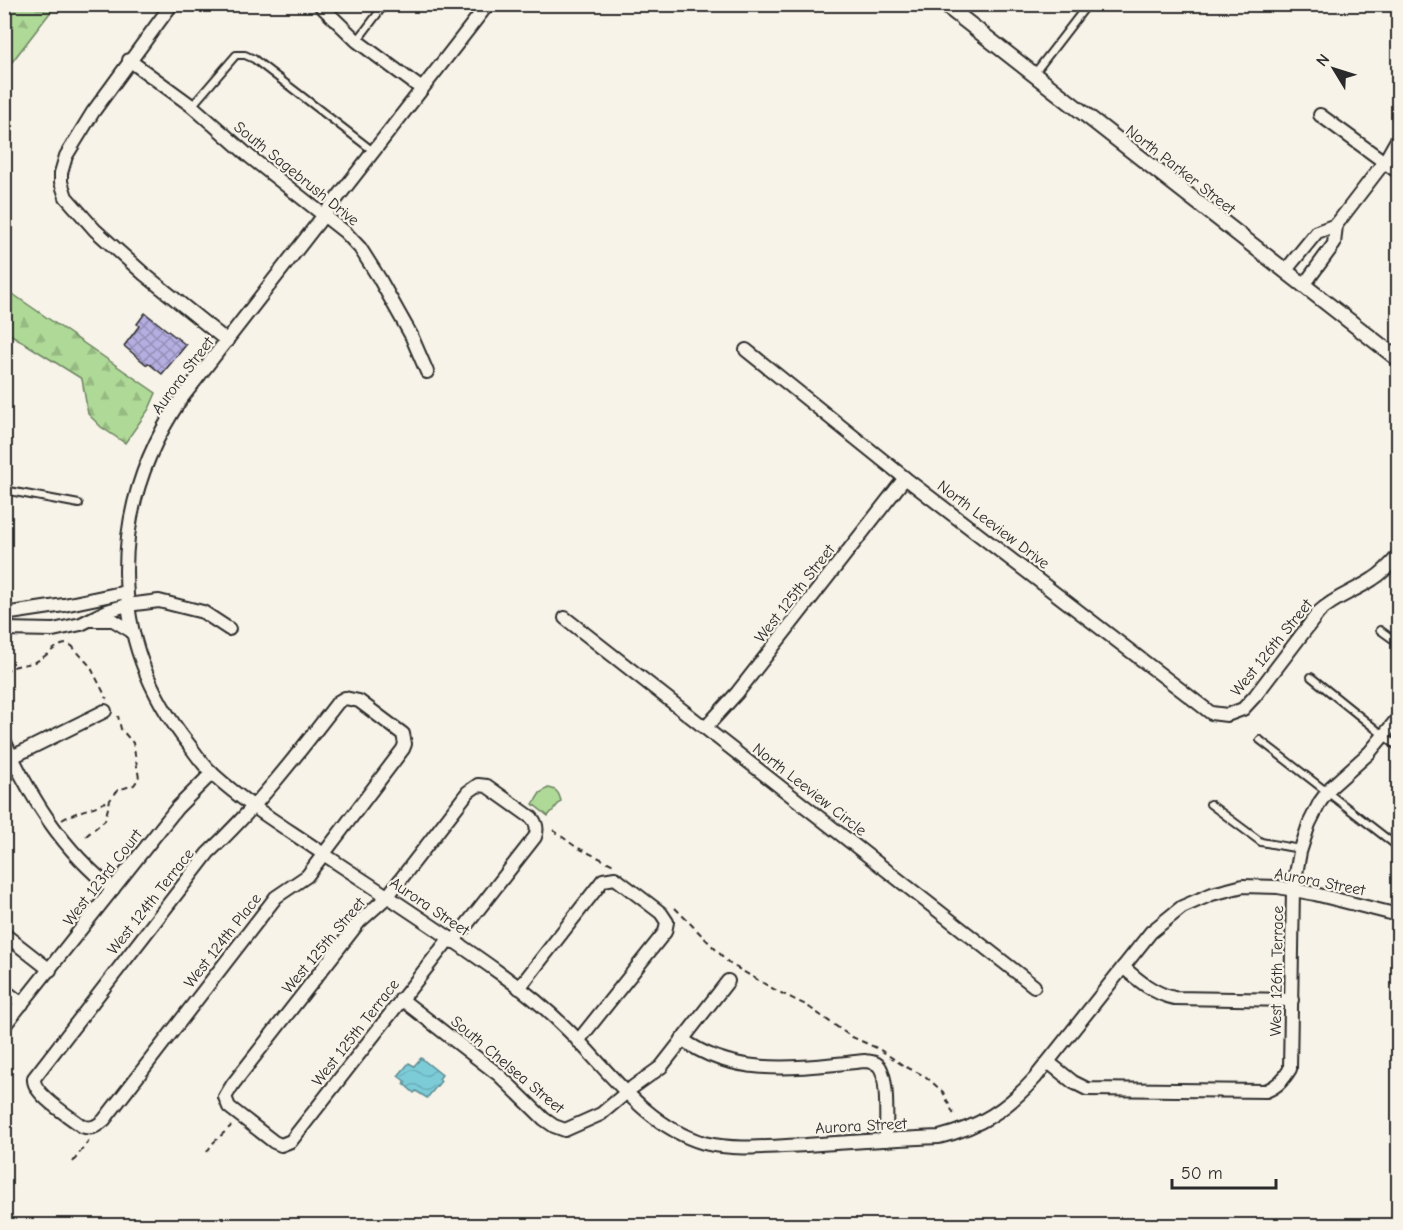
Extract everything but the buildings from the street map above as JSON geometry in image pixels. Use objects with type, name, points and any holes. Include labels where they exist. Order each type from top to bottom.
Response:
[{"type":"street","points":[[172,4],[93,112],[66,156],[61,172],[61,182],[66,197],[95,230],[144,274],[227,341]]},
{"type":"street","points":[[319,4],[357,41],[422,90]]},
{"type":"street","name":"Aurora Street","points":[[488,4],[181,399],[150,452],[138,484],[130,519],[126,554],[126,592],[132,632],[155,696],[175,728],[212,773],[254,806],[451,940],[541,1005],[627,1092],[676,1132],[705,1143],[730,1147],[939,1137],[963,1131],[991,1117],[1014,1101],[1048,1062],[1151,932],[1182,907],[1212,894],[1243,886],[1278,887],[1398,915]]},
{"type":"street","name":"North Parker Street","points":[[944,4],[1398,359]]},
{"type":"street","name":"South Sagebrush Drive","points":[[129,60],[192,106],[250,157],[345,232],[360,248],[411,335],[427,372]]},
{"type":"street","points":[[1320,115],[1398,172]]},
{"type":"street","points":[[1304,285],[1334,244],[1336,225],[1384,161],[1398,138]]},
{"type":"street","points":[[1286,270],[1317,232],[1336,225]]},
{"type":"street","name":"North Leeview Drive","points":[[746,350],[905,478],[1179,690],[1210,713],[1227,715]]},
{"type":"street","name":"West 125th Street","points":[[706,727],[737,693],[905,478]]},
{"type":"street","name":"West 126th Street","points":[[1227,715],[1243,709],[1256,696],[1318,612],[1330,602],[1384,572],[1398,556]]},
{"type":"street","points":[[4,614],[126,592]]},
{"type":"street","points":[[4,629],[53,630],[89,620],[107,610],[159,601],[202,612],[229,629]]},
{"type":"street","name":"North Leeview Circle","points":[[565,618],[1035,986]]},
{"type":"street","points":[[89,620],[113,620],[132,632]]},
{"type":"street","name":"West 124th Terrace","points":[[90,1132],[39,1092],[33,1083],[34,1078],[208,853],[232,832],[268,791],[338,702],[345,698],[354,699]]},
{"type":"street","name":"West 124th Place","points":[[90,1132],[104,1120],[276,897],[307,876],[405,744],[404,734],[354,699]]},
{"type":"street","points":[[8,758],[105,711]]},
{"type":"street","name":"West 126th Terrace","points":[[1048,1062],[1073,1082],[1087,1089],[1266,1091],[1284,1079],[1290,1069],[1293,890],[1301,849],[1309,824],[1328,791],[1384,736],[1398,718]]},
{"type":"street","points":[[4,740],[8,758],[57,833],[89,870],[113,889]]},
{"type":"street","name":"West 123rd Court","points":[[4,1026],[177,808],[212,773]]},
{"type":"street","name":"West 125th Street","points":[[286,1144],[281,1145],[274,1142],[231,1110],[226,1102],[227,1093],[359,922],[387,897],[473,788],[487,786],[532,818],[536,827]]},
{"type":"street","name":"West 125th Terrace","points":[[286,1144],[295,1136],[401,999],[535,837],[536,827]]},
{"type":"street","points":[[519,988],[603,879],[615,878],[661,913],[665,917],[667,926],[665,932],[578,1041]]},
{"type":"street","points":[[4,934],[50,970]]},
{"type":"street","points":[[1123,967],[1159,994],[1174,998],[1292,1000]]},
{"type":"street","name":"South Chelsea Street","points":[[401,999],[499,1075],[554,1126],[565,1130],[601,1114],[661,1068],[728,981]]},
{"type":"street","points":[[4,990],[22,1004]]},
{"type":"street","points":[[682,1039],[707,1055],[727,1062],[760,1068],[779,1069],[874,1062],[879,1065],[884,1078],[886,1140]]},
{"type":"lane","points":[[357,41],[385,4]]},
{"type":"lane","points":[[1034,75],[1088,4]]},
{"type":"lane","points":[[192,106],[236,55],[245,55],[254,59],[374,152]]},
{"type":"lane","points":[[4,490],[79,504]]},
{"type":"lane","points":[[1380,630],[1398,643]]},
{"type":"lane","points":[[1311,677],[1398,747]]},
{"type":"lane","points":[[1260,740],[1398,847]]},
{"type":"lane","points":[[1210,804],[1261,842],[1301,849]]},
{"type":"path","points":[[60,821],[75,812],[100,806],[110,800]]},
{"type":"path","points":[[553,830],[576,847],[615,866]]},
{"type":"path","points":[[669,904],[678,910],[730,964],[741,972],[806,1005],[850,1036],[879,1049],[932,1081],[944,1092],[954,1115]]},
{"type":"path","points":[[207,1152],[234,1122]]},
{"type":"path","points":[[73,1162],[85,1148],[90,1132]]},
{"type":"green space","points":[[4,5],[56,5],[5,71]]},
{"type":"green space","points":[[4,288],[156,393],[149,409],[125,443],[101,427],[88,414],[82,379],[5,331]]},
{"type":"green space","points":[[548,788],[557,792],[561,801],[548,816],[533,804],[540,793]]},
{"type":"water","points":[[421,1058],[442,1075],[439,1079],[441,1081],[427,1098],[416,1091],[414,1093],[398,1076],[409,1063],[414,1066]]},
{"type":"waterway","points":[[4,12],[14,4]]}]
